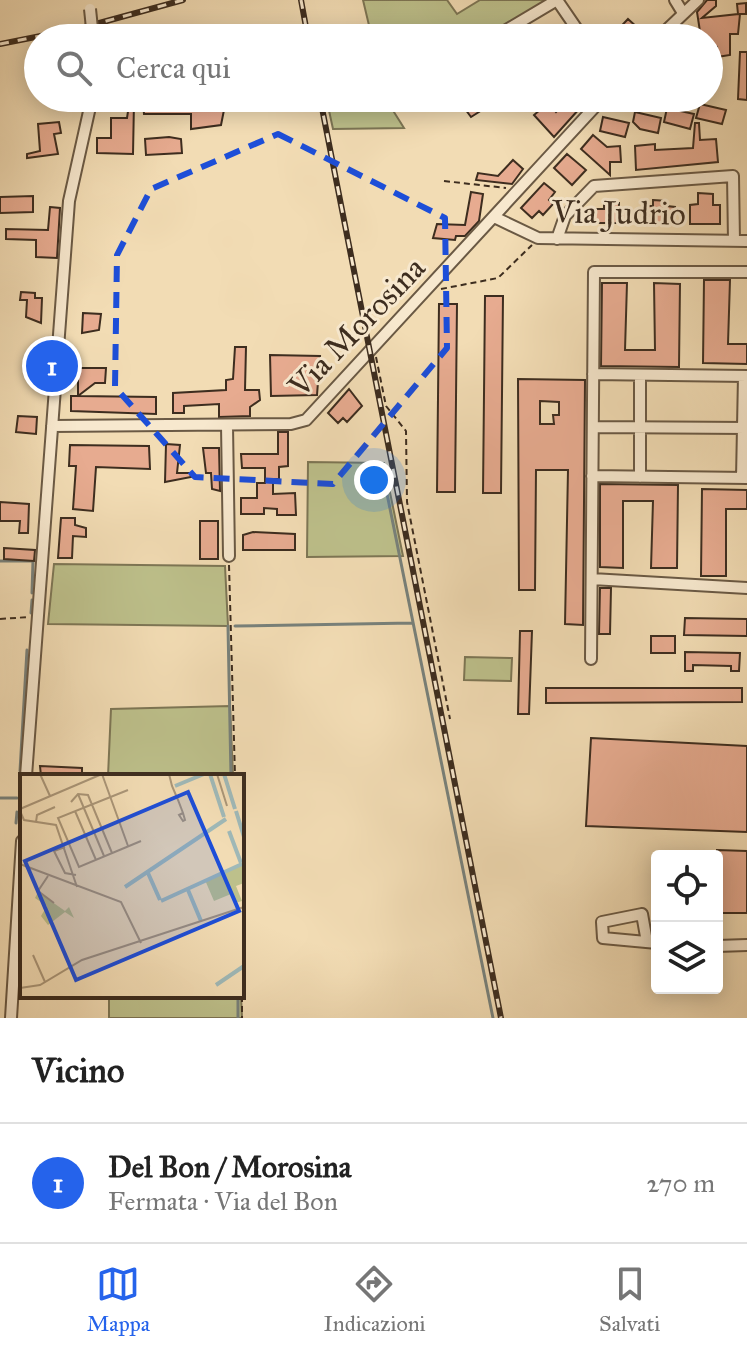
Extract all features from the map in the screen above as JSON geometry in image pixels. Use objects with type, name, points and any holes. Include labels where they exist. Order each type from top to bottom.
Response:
[{"type":"street","points":[[517,24],[557,0],[574,24]]},
{"type":"street","points":[[675,0],[683,13]]},
{"type":"street","points":[[672,24],[698,0]]},
{"type":"street","points":[[26,774],[69,201],[89,112]]},
{"type":"street","name":"Via Morosina","points":[[52,426],[291,424],[306,420],[590,112]]},
{"type":"street","points":[[557,239],[565,216],[594,186],[733,176],[734,241]]},
{"type":"street","name":"Via Judrio","points":[[494,217],[538,238],[747,241]]},
{"type":"street","points":[[591,659],[594,272],[747,272]]},
{"type":"street","points":[[592,476],[744,478],[746,376],[593,374]]},
{"type":"street","points":[[640,375],[640,477]]},
{"type":"street","points":[[227,425],[229,556]]},
{"type":"street","points":[[593,427],[745,428]]},
{"type":"street","points":[[592,579],[747,588]]},
{"type":"street","points":[[11,1018],[20,889]]},
{"type":"street","points":[[642,914],[652,943],[603,938],[602,922],[642,914]]},
{"type":"street","points":[[723,946],[747,945]]},
{"type":"path","points":[[444,181],[519,189]]},
{"type":"path","points":[[427,292],[498,278],[538,238]]},
{"type":"path","points":[[374,348],[386,406],[406,431],[407,502],[450,719]]},
{"type":"path","points":[[229,556],[235,774]]},
{"type":"path","points":[[0,619],[38,617]]},
{"type":"highlighted area","points":[[278,134],[445,218],[447,348],[333,484],[195,477],[115,387],[117,255],[151,189]]},
{"type":"green space","points":[[363,0],[447,0],[457,14],[480,0],[547,0],[508,24],[369,24]]},
{"type":"green space","points":[[329,112],[394,112],[404,128],[333,129]]},
{"type":"green space","points":[[308,462],[384,463],[403,556],[307,557]]},
{"type":"green space","points":[[54,564],[225,566],[228,626],[48,624]]},
{"type":"green space","points":[[465,657],[512,658],[511,681],[464,680]]},
{"type":"green space","points":[[230,706],[233,774],[108,774],[111,709]]},
{"type":"green space","points":[[109,998],[241,998],[242,1018],[109,1018]]},
{"type":"building","points":[[707,0],[716,0],[716,6],[702,18],[738,14],[737,4],[746,3],[746,14],[740,14],[738,34],[730,34],[730,55],[723,56],[723,24],[699,24],[697,12]]},
{"type":"building","points":[[740,52],[747,52],[747,100],[738,99]]},
{"type":"building","points":[[726,110],[722,124],[696,118],[698,112]]},
{"type":"building","points":[[128,112],[134,112],[133,154],[97,153],[97,138],[111,138],[111,118],[127,118]]},
{"type":"building","points":[[224,112],[221,125],[191,129],[191,114],[144,114]]},
{"type":"building","points":[[538,112],[576,112],[554,137],[534,115]]},
{"type":"building","points":[[635,112],[661,118],[658,133],[640,129],[633,122]]},
{"type":"building","points":[[666,112],[694,114],[690,129],[664,122]]},
{"type":"building","points":[[603,117],[629,123],[625,137],[600,131]]},
{"type":"building","points":[[59,122],[61,133],[54,134],[58,154],[27,158],[27,154],[40,151],[38,124]]},
{"type":"building","points":[[695,123],[699,123],[700,140],[716,139],[718,162],[636,170],[635,146],[655,144],[655,150],[693,148]]},
{"type":"building","points":[[593,135],[607,147],[620,146],[621,162],[610,162],[610,175],[581,149]]},
{"type":"building","points":[[145,139],[181,139],[182,153],[146,155]]},
{"type":"building","points":[[567,154],[586,170],[572,185],[554,168]]},
{"type":"building","points":[[513,160],[523,169],[512,184],[476,180],[478,173],[498,176]]},
{"type":"building","points":[[544,183],[555,192],[549,200],[553,204],[543,215],[539,211],[532,218],[521,208]]},
{"type":"building","points":[[471,192],[483,194],[479,221],[465,236],[456,236],[455,240],[433,238],[437,224],[465,225]]},
{"type":"building","points":[[698,193],[713,194],[713,205],[720,205],[720,224],[690,224],[690,205],[698,204]]},
{"type":"building","points":[[33,196],[33,212],[0,213],[0,197]]},
{"type":"building","points":[[653,200],[667,201],[667,206],[675,207],[675,223],[645,223],[645,206],[653,206]]},
{"type":"building","points":[[604,203],[619,203],[619,209],[630,210],[630,223],[592,223],[593,209],[604,209]]},
{"type":"building","points":[[50,207],[60,208],[57,258],[36,257],[36,240],[6,239],[6,229],[48,230]]},
{"type":"building","points":[[704,280],[730,280],[728,344],[747,344],[747,364],[703,363]]},
{"type":"building","points":[[602,283],[627,283],[625,350],[655,350],[654,283],[680,284],[679,367],[601,366]]},
{"type":"building","points":[[21,292],[35,293],[35,298],[42,298],[41,323],[26,317],[27,300],[20,300]]},
{"type":"building","points":[[485,296],[503,296],[501,493],[483,493]]},
{"type":"building","points":[[439,304],[457,304],[455,492],[437,492]]},
{"type":"building","points":[[83,313],[101,314],[99,330],[82,333]]},
{"type":"building","points":[[235,347],[246,347],[245,390],[259,390],[260,400],[250,407],[250,416],[219,417],[219,404],[184,406],[184,413],[173,413],[173,393],[226,390],[226,380],[233,379]]},
{"type":"building","points":[[270,355],[320,356],[317,395],[271,396]]},
{"type":"building","points":[[78,368],[106,368],[105,383],[95,383],[78,396]]},
{"type":"building","points":[[518,379],[585,380],[583,625],[565,624],[568,470],[536,470],[535,590],[519,590]],"holes":[[[540,401],[559,402],[559,415],[553,415],[554,424],[540,424]]]},
{"type":"building","points":[[349,389],[362,406],[347,422],[343,418],[338,423],[328,413]]},
{"type":"building","points":[[71,396],[156,397],[156,414],[71,411]]},
{"type":"building","points":[[18,416],[37,417],[36,434],[16,432]]},
{"type":"building","points":[[278,432],[288,432],[288,466],[279,467],[279,479],[273,479],[273,494],[295,493],[296,515],[277,515],[277,509],[264,508],[264,514],[241,514],[241,498],[257,498],[257,483],[265,483],[265,468],[242,468],[241,454],[278,454]]},
{"type":"building","points":[[166,444],[180,445],[177,473],[190,473],[191,477],[165,482]]},
{"type":"building","points":[[70,445],[149,446],[150,469],[96,467],[93,511],[73,509],[76,466],[69,466]]},
{"type":"building","points":[[203,448],[219,448],[220,491],[212,489],[211,473],[206,473]]},
{"type":"building","points":[[600,484],[678,485],[677,568],[651,568],[653,501],[623,501],[623,568],[600,567]]},
{"type":"building","points":[[702,489],[747,490],[747,509],[726,509],[726,576],[701,576]]},
{"type":"building","points":[[0,502],[29,504],[28,533],[19,533],[20,521],[0,521]]},
{"type":"building","points":[[61,518],[75,518],[75,525],[86,528],[86,537],[73,536],[72,558],[58,558]]},
{"type":"building","points":[[200,521],[218,521],[218,559],[200,559]]},
{"type":"building","points":[[253,532],[295,534],[295,550],[243,550],[243,535]]},
{"type":"building","points":[[4,548],[35,550],[34,561],[4,559]]},
{"type":"building","points":[[600,588],[611,588],[610,634],[599,634]]},
{"type":"building","points":[[685,618],[747,619],[747,636],[684,635]]},
{"type":"building","points":[[520,631],[532,631],[529,714],[518,714]]},
{"type":"building","points":[[651,636],[675,636],[675,653],[651,653]]},
{"type":"building","points":[[685,652],[740,653],[739,671],[731,671],[731,666],[693,665],[693,671],[685,671]]},
{"type":"building","points":[[546,688],[742,688],[742,702],[546,703]]},
{"type":"building","points":[[591,738],[747,746],[747,832],[586,826]]},
{"type":"building","points":[[40,766],[82,768],[82,774],[41,774]]},
{"type":"building","points":[[723,850],[747,851],[747,913],[723,913]]},
{"type":"waterway","points":[[382,469],[493,1018]]},
{"type":"waterway","points":[[0,561],[33,561],[32,593]]},
{"type":"waterway","points":[[31,613],[32,600]]},
{"type":"waterway","points":[[235,626],[412,623]]},
{"type":"waterway","points":[[228,626],[231,774]]},
{"type":"waterway","points":[[20,771],[27,650]]},
{"type":"waterway","points":[[0,798],[17,798]]},
{"type":"waterway","points":[[16,823],[17,812]]},
{"type":"waterway","points":[[238,998],[238,1018]]},
{"type":"railway","points":[[96,24],[183,0]]},
{"type":"railway","points":[[301,0],[305,24]]},
{"type":"railway","points":[[0,44],[24,39]]},
{"type":"railway","points":[[323,112],[501,1018]]},
{"type":"place","name":"Del Bon / Morosina","points":[[52,366]]}]
